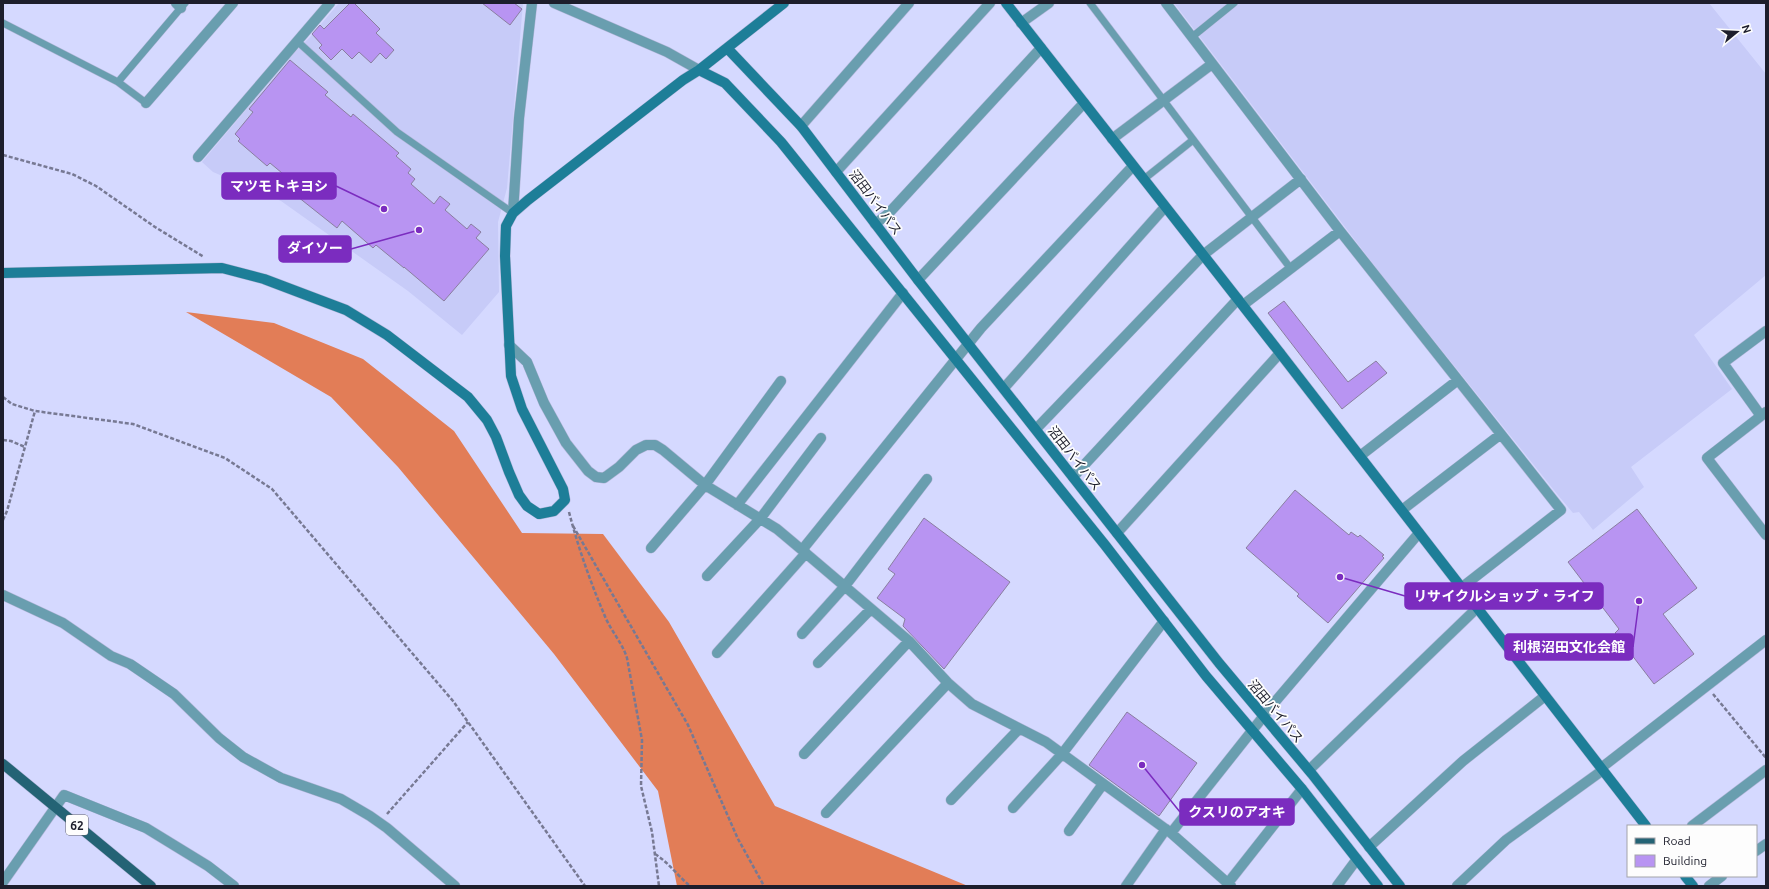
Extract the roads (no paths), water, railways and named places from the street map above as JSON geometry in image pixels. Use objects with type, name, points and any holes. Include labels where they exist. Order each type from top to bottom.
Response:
[{"type":"main road","name":"62","points":[[3,764],[152,886]]},
{"type":"street","points":[[146,103],[233,3]]},
{"type":"street","points":[[198,157],[330,3]]},
{"type":"street","points":[[513,213],[519,118],[532,3]]},
{"type":"street","points":[[554,3],[667,52],[725,83],[781,142],[1105,545],[1206,676],[1302,789],[1378,886]]},
{"type":"street","points":[[3,273],[222,268],[264,279],[346,310],[387,335],[468,397],[487,420],[496,437],[519,495],[527,506],[539,514],[554,511],[565,500],[563,489],[522,409],[511,376],[505,256],[506,226],[513,213],[784,3]]},
{"type":"street","points":[[801,126],[908,3]]},
{"type":"street","points":[[836,172],[990,3]]},
{"type":"street","points":[[1006,3],[1280,353],[1645,825]]},
{"type":"street","points":[[1022,23],[1049,3]]},
{"type":"street","points":[[1166,3],[1340,231],[1561,510],[1461,588]]},
{"type":"street","name":"沼田バイパス","points":[[727,48],[801,126],[918,280],[1219,663],[1309,770],[1400,886]]},
{"type":"street","points":[[875,224],[888,214],[1041,48]]},
{"type":"street","points":[[1112,139],[1212,64]]},
{"type":"street","points":[[918,280],[1084,103]]},
{"type":"street","points":[[717,653],[804,551],[981,328],[1133,166]]},
{"type":"street","points":[[1036,429],[1203,255],[1301,179]]},
{"type":"street","points":[[1004,388],[1166,207]]},
{"type":"street","points":[[1073,477],[1240,302],[1291,269],[1340,231]]},
{"type":"street","points":[[737,504],[903,293]]},
{"type":"street","points":[[1766,331],[1724,363],[1763,414],[1707,458],[1766,535]]},
{"type":"street","points":[[509,345],[527,362],[544,403],[566,443],[588,471],[596,477],[604,478],[619,468],[636,450],[646,445],[655,445],[705,485],[777,529],[804,551],[909,641],[948,683],[972,704],[1046,742],[1168,831],[1229,884],[1302,789]]},
{"type":"street","points":[[1118,533],[1280,353]]},
{"type":"street","points":[[1360,456],[1458,380]]},
{"type":"street","points":[[651,548],[705,485],[781,381]]},
{"type":"street","points":[[1402,510],[1501,434]]},
{"type":"street","points":[[707,576],[760,519],[821,438]]},
{"type":"street","points":[[802,634],[845,586],[927,479]]},
{"type":"street","points":[[1126,886],[1168,831],[1419,532]]},
{"type":"street","points":[[3,595],[63,623],[111,656],[130,664],[174,694],[219,738],[243,757],[281,778],[341,799],[379,823],[455,886]]},
{"type":"street","points":[[1309,770],[1477,608]]},
{"type":"street","points":[[818,663],[871,609]]},
{"type":"street","points":[[1013,808],[1062,754],[1164,621]]},
{"type":"street","points":[[1457,886],[1506,840],[1602,769],[1766,640]]},
{"type":"street","points":[[804,754],[909,641]]},
{"type":"street","points":[[826,813],[948,683]]},
{"type":"street","points":[[1369,847],[1463,761],[1545,696]]},
{"type":"street","points":[[951,800],[1019,729]]},
{"type":"street","points":[[1693,825],[1766,770]]},
{"type":"street","points":[[1069,830],[1102,784]]},
{"type":"street","points":[[3,882],[64,795],[146,828],[208,866],[234,886]]},
{"type":"street","points":[[1757,850],[1766,844]]},
{"type":"street","points":[[1337,886],[1357,859]]},
{"type":"street","points":[[1686,877],[1693,886]]},
{"type":"street","points":[[1709,886],[1721,877]]},
{"type":"lane","points":[[1090,3],[1291,269]]},
{"type":"lane","points":[[1192,37],[1234,3]]},
{"type":"lane","points":[[118,82],[181,5]]},
{"type":"lane","points":[[3,23],[118,82],[146,103]]},
{"type":"lane","points":[[297,41],[397,132],[513,213]]},
{"type":"lane","points":[[1144,180],[1194,140]]},
{"type":"place","name":"マツモトキヨシ","points":[[384,209]]},
{"type":"place","name":"ダイソー","points":[[419,230]]},
{"type":"place","name":"リサイクルショップ・ライフ","points":[[1340,577]]},
{"type":"place","name":"利根沼田文化会館","points":[[1639,601]]},
{"type":"place","name":"クスリのアオキ","points":[[1142,765]]}]
